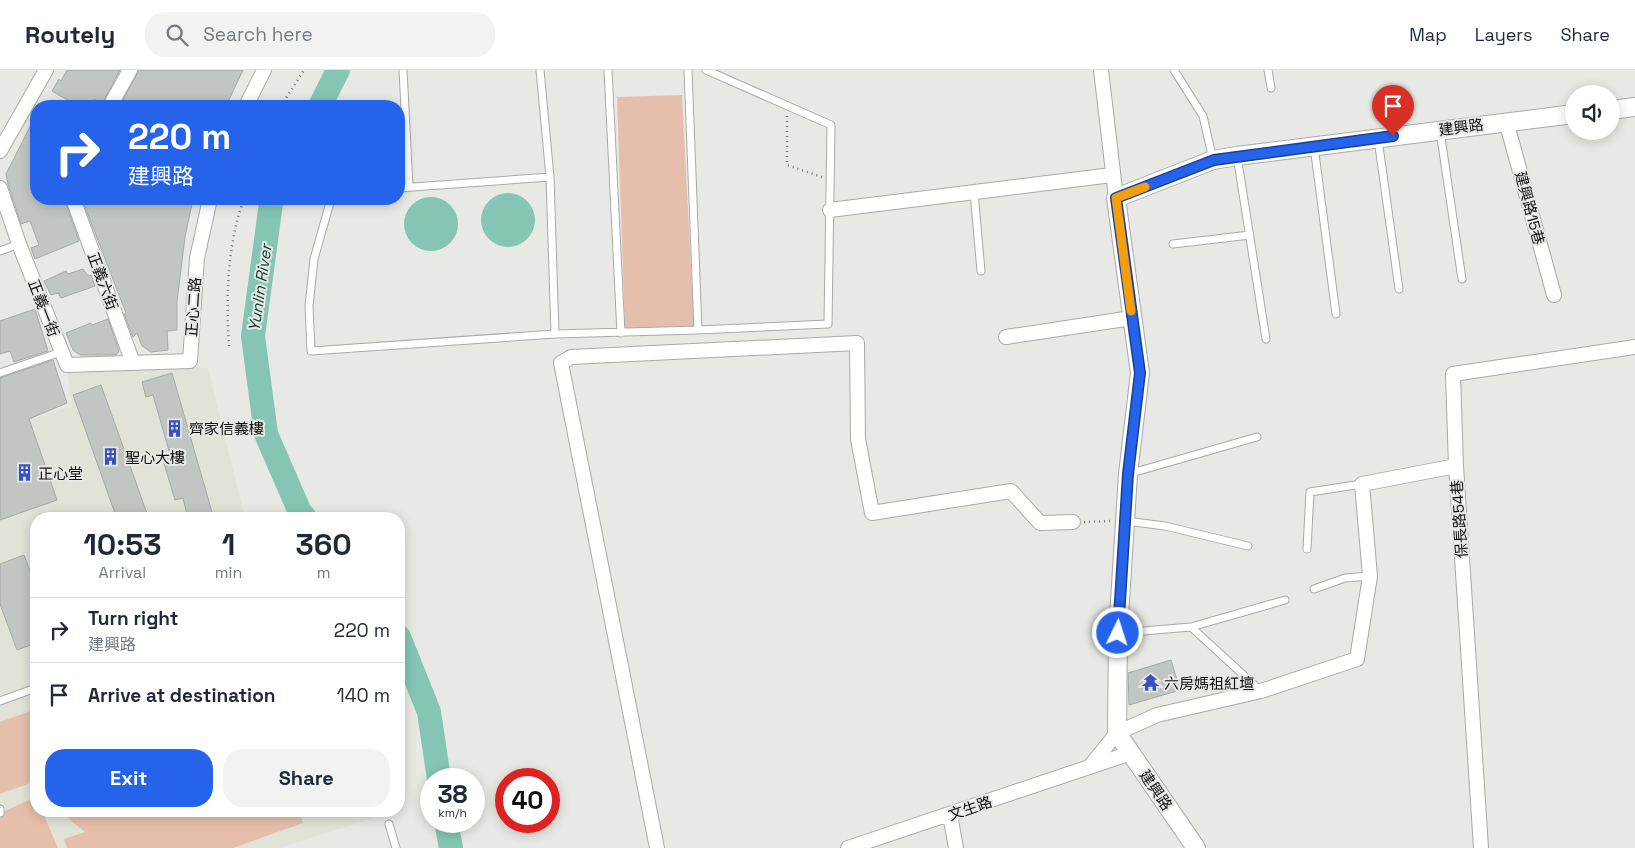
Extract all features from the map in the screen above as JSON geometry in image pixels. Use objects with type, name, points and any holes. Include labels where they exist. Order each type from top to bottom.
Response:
[{"type":"street","points":[[0,151],[46,70]]},
{"type":"street","points":[[113,100],[130,70]]},
{"type":"street","points":[[249,100],[264,70]]},
{"type":"street","points":[[1102,70],[1112,175],[1140,373],[1128,474],[1118,633],[1117,733]]},
{"type":"street","points":[[1620,109],[1635,107]]},
{"type":"street","name":"建興路","points":[[1116,198],[1214,160],[1565,115]]},
{"type":"street","name":"建興路15巷","points":[[1506,121],[1554,295]]},
{"type":"street","points":[[830,210],[1112,175]]},
{"type":"street","name":"正義一街","points":[[0,188],[19,244],[67,365],[133,363]]},
{"type":"street","name":"正義六街","points":[[75,205],[133,363]]},
{"type":"street","name":"正心二路","points":[[133,363],[190,361],[196,258],[209,205]]},
{"type":"street","points":[[1006,337],[1132,318]]},
{"type":"street","points":[[657,848],[561,364],[571,357],[857,343],[858,439],[872,513],[1011,491],[1040,523],[1073,522]]},
{"type":"street","name":"保長路54巷","points":[[1482,848],[1456,466],[1453,374],[1635,347]]},
{"type":"street","points":[[1091,765],[1117,733],[1157,716],[1261,691],[1357,659],[1370,576],[1362,484],[1456,466]]},
{"type":"street","name":"建興路","points":[[1117,733],[1196,848]]},
{"type":"street","name":"文生路","points":[[848,848],[1131,753]]},
{"type":"street","points":[[950,815],[956,848]]},
{"type":"lane","points":[[403,70],[405,100]]},
{"type":"lane","points":[[540,70],[550,177],[555,334]]},
{"type":"lane","points":[[608,70],[621,333]]},
{"type":"lane","points":[[688,70],[698,330]]},
{"type":"lane","points":[[330,205],[314,259],[309,306],[311,351],[555,334],[828,324],[831,125],[706,70]]},
{"type":"lane","points":[[1174,70],[1203,116],[1214,160]]},
{"type":"lane","points":[[1268,70],[1271,88]]},
{"type":"lane","points":[[405,109],[409,188]]},
{"type":"lane","points":[[1440,130],[1462,279]]},
{"type":"lane","points":[[1378,138],[1399,289]]},
{"type":"lane","points":[[1314,146],[1336,314]]},
{"type":"lane","points":[[1237,156],[1266,339]]},
{"type":"lane","points":[[405,188],[550,177]]},
{"type":"lane","points":[[974,192],[981,271]]},
{"type":"lane","points":[[1173,244],[1250,235]]},
{"type":"lane","points":[[0,251],[19,244]]},
{"type":"lane","points":[[0,373],[61,352]]},
{"type":"lane","points":[[1128,474],[1257,437]]},
{"type":"lane","points":[[1307,549],[1310,492],[1362,484]]},
{"type":"lane","points":[[1126,521],[1165,526],[1248,546]]},
{"type":"lane","points":[[1314,589],[1345,578],[1370,576]]},
{"type":"lane","points":[[1118,633],[1191,627],[1286,600]]},
{"type":"lane","points":[[1191,627],[1261,691]]},
{"type":"lane","points":[[0,701],[30,690]]},
{"type":"lane","points":[[389,824],[396,848]]},
{"type":"path","points":[[285,100],[304,70]]},
{"type":"path","points":[[786,105],[787,165],[831,179]]},
{"type":"path","points":[[229,346],[226,295],[238,215],[242,205]]},
{"type":"path","points":[[1073,522],[1126,521]]},
{"type":"shaded area","points":[[682,95],[694,326],[625,328],[617,97]]},
{"type":"shaded area","points":[[508,193],[518,195],[527,201],[533,210],[535,220],[533,230],[527,239],[518,245],[508,247],[498,245],[489,239],[483,230],[481,220],[483,210],[489,201],[498,195]]},
{"type":"shaded area","points":[[431,197],[441,199],[450,205],[456,214],[458,224],[456,234],[450,243],[441,249],[431,251],[421,249],[412,243],[406,234],[404,224],[406,214],[412,205],[421,199]]},
{"type":"shaded area","points":[[208,368],[243,512],[30,512],[30,817],[376,817],[280,848],[0,848],[0,430],[72,406],[67,370]]},
{"type":"shaded area","points":[[30,711],[30,783],[0,794],[0,722]]},
{"type":"shaded area","points":[[30,800],[30,817],[45,817],[58,848],[0,848],[0,813]]},
{"type":"shaded area","points":[[67,817],[301,817],[303,823],[233,848],[67,848],[64,839],[85,832]]},
{"type":"building","points":[[67,70],[120,70],[104,100],[68,100],[52,91],[59,79],[61,81]]},
{"type":"building","points":[[139,70],[243,70],[229,100],[123,100]]},
{"type":"building","points":[[30,127],[30,205],[66,205],[79,241],[35,259],[31,248],[39,245],[30,221],[21,224],[6,174]]},
{"type":"building","points":[[84,205],[192,205],[185,237],[177,301],[177,330],[167,331],[168,350],[151,352],[142,346],[137,333],[133,337],[124,314],[126,313]]},
{"type":"building","points":[[83,269],[88,276],[91,275],[95,286],[61,298],[58,293],[51,295],[44,281],[66,271],[68,274]]},
{"type":"building","points":[[35,309],[48,351],[14,362],[10,351],[0,354],[0,321]]},
{"type":"building","points":[[108,319],[119,351],[116,355],[80,355],[73,350],[66,333],[91,323],[92,325]]},
{"type":"building","points":[[53,360],[67,403],[29,419],[57,500],[0,520],[0,378]]},
{"type":"building","name":"齊家信義樓","points":[[172,373],[212,512],[186,512],[183,498],[175,500],[163,460],[171,458],[153,395],[146,397],[142,382]]},
{"type":"building","name":"聖心大樓","points":[[101,385],[146,512],[115,512],[73,395]]},
{"type":"building","points":[[24,555],[30,571],[30,645],[17,650],[0,604],[0,564]]},
{"type":"building","name":"六房媽祖紅壇","points":[[1171,660],[1180,690],[1129,705],[1128,673]]},
{"type":"waterway","name":"Yunlin River","points":[[323,100],[338,70]]},
{"type":"waterway","name":"Yunlin River","points":[[271,205],[253,336],[266,434],[300,512]]},
{"type":"waterway","name":"Yunlin River","points":[[405,652],[429,712],[437,768]]},
{"type":"waterway","name":"Yunlin River","points":[[448,833],[451,848]]},
{"type":"slow traffic","points":[[1131,311],[1116,198],[1145,187]]},
{"type":"place","name":"齊家信義樓","points":[[175,428]]},
{"type":"place","name":"聖心大樓","points":[[111,457]]},
{"type":"place","name":"正心堂","points":[[24,473]]},
{"type":"place","name":"六房媽祖紅壇","points":[[1150,683]]},
{"type":"route","points":[[1118,633],[1128,474],[1140,373],[1116,198],[1214,160],[1393,136]]}]
